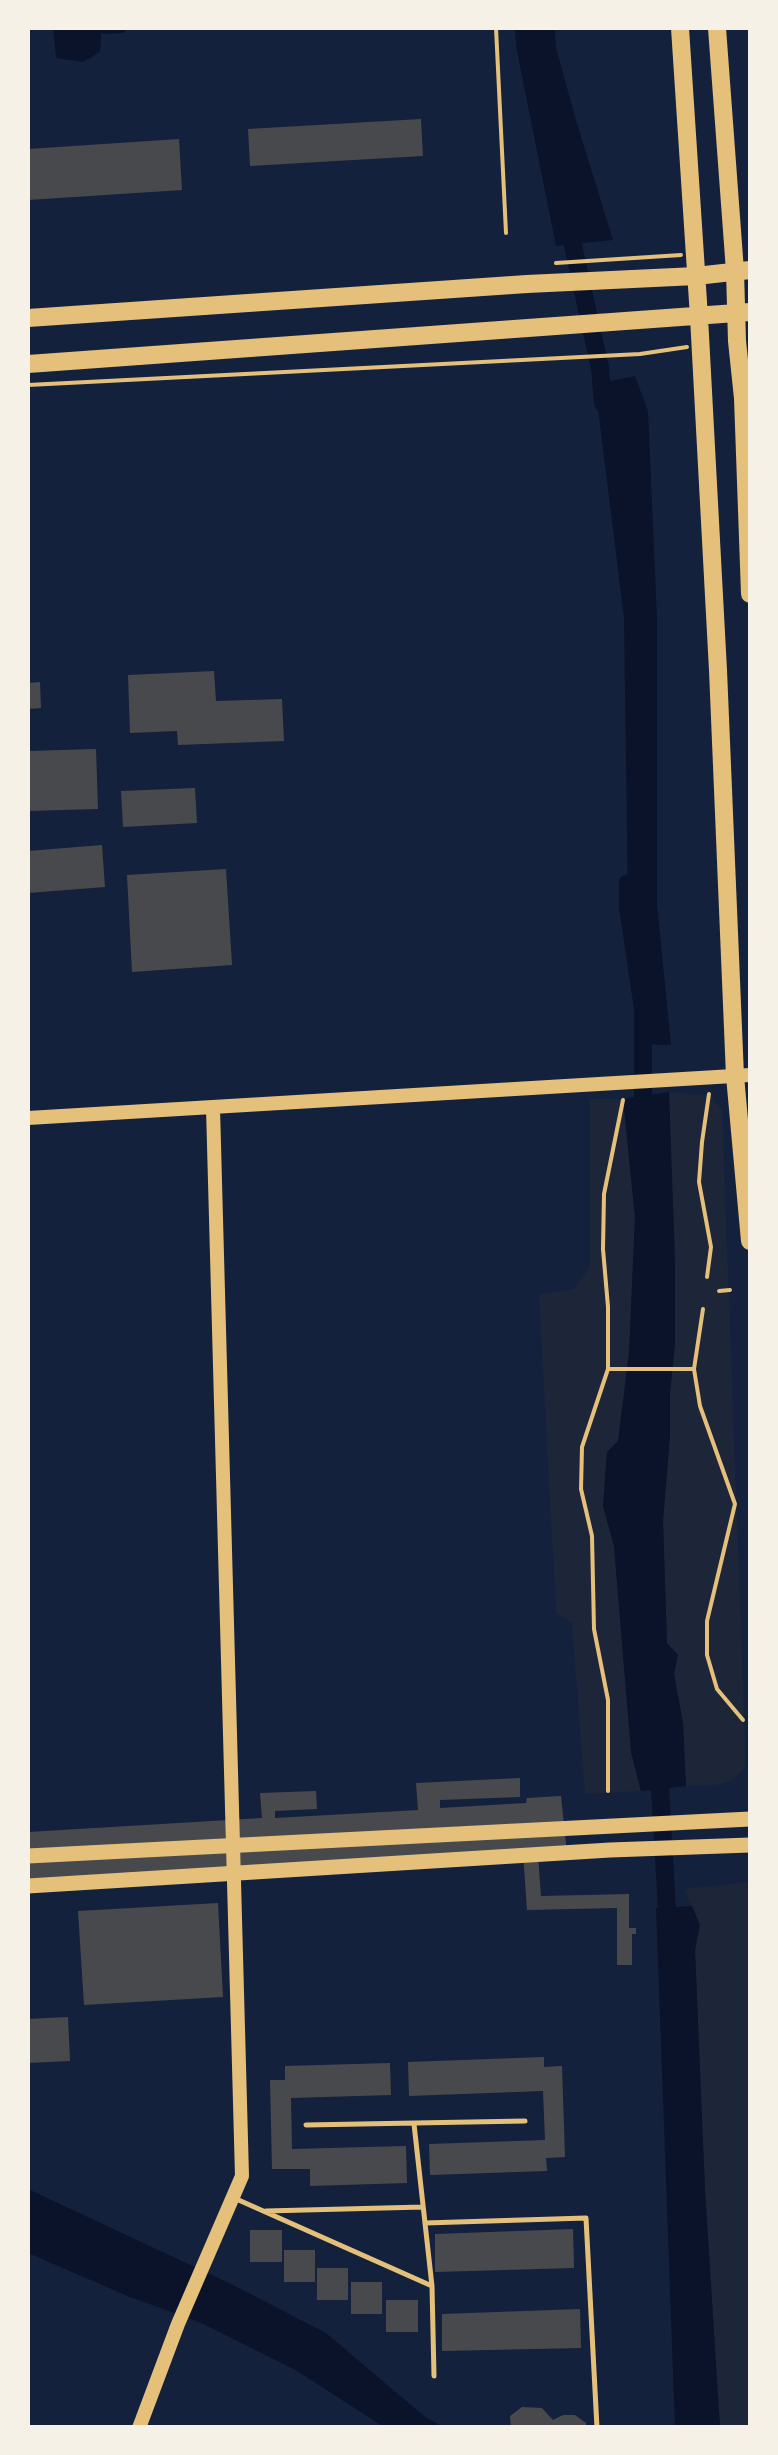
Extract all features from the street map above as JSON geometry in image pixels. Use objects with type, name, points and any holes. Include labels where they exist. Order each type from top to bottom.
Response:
[{"type":"main road","points":[[680,28],[750,1241]]},
{"type":"main road","points":[[718,28],[743,270],[750,594]]},
{"type":"main road","points":[[28,318],[743,270]]},
{"type":"main road","points":[[28,364],[743,312]]},
{"type":"main road","points":[[28,1856],[750,1819]]},
{"type":"main road","points":[[28,1886],[610,1850],[750,1846]]},
{"type":"street","points":[[28,1118],[743,1075]]},
{"type":"street","points":[[139,2428],[178,2324],[242,2176],[213,1108]]},
{"type":"lane","points":[[306,2126],[524,2121]]},
{"type":"lane","points":[[414,2124],[432,2286],[434,2376]]},
{"type":"lane","points":[[232,2198],[432,2286]]},
{"type":"lane","points":[[265,2211],[423,2207]]},
{"type":"lane","points":[[425,2223],[586,2218],[597,2428]]},
{"type":"path","points":[[496,28],[506,233]]},
{"type":"path","points":[[552,264],[619,259]]},
{"type":"path","points":[[28,385],[640,354]]},
{"type":"path","points":[[706,1277],[710,1248],[699,1182],[709,1095]]},
{"type":"path","points":[[608,1791],[608,1700],[594,1629],[592,1536],[581,1488],[582,1447],[608,1368],[604,1194],[623,1099]]},
{"type":"path","points":[[720,1292],[730,1290]]},
{"type":"path","points":[[703,1309],[694,1368],[700,1406],[736,1504],[706,1622],[706,1655],[717,1689],[743,1720]]},
{"type":"path","points":[[608,1368],[694,1368]]},
{"type":"shaded area","points":[[53,28],[127,28],[124,33],[101,34],[100,52],[83,62],[56,58]]},
{"type":"shaded area","points":[[515,28],[555,28],[556,48],[613,240],[556,246]]},
{"type":"shaded area","points":[[635,376],[648,411],[657,618],[657,904],[671,1045],[643,1044],[643,1009],[628,907],[624,618],[595,384]]},
{"type":"shaded area","points":[[669,1092],[709,1095],[722,1109],[746,1765],[734,1778],[712,1785],[686,1786],[683,1723],[674,1674],[678,1655],[667,1644],[663,1521],[675,1345]]},
{"type":"shaded area","points":[[669,1092],[675,1345],[663,1521],[667,1643],[678,1655],[674,1674],[683,1723],[686,1786],[641,1791],[631,1752],[614,1546],[603,1506],[607,1452],[618,1441],[629,1353],[635,1217],[623,1099]]},
{"type":"shaded area","points":[[590,1099],[623,1099],[635,1217],[629,1353],[618,1442],[607,1452],[603,1505],[614,1546],[631,1752],[641,1791],[585,1794],[572,1623],[556,1612],[539,1294],[574,1289],[590,1267]]},
{"type":"shaded area","points":[[749,1882],[750,2427],[720,2427],[695,1950],[700,1925],[684,1889]]},
{"type":"shaded area","points":[[692,1906],[700,1925],[695,1950],[720,2427],[675,2427],[656,1908]]},
{"type":"shaded area","points":[[28,2189],[326,2333],[424,2416],[443,2427],[384,2427],[297,2371],[199,2322],[28,2253]]},
{"type":"building","points":[[421,119],[423,156],[250,166],[248,129]]},
{"type":"building","points":[[179,139],[182,190],[28,200],[28,149]]},
{"type":"building","points":[[214,671],[216,701],[282,699],[284,741],[178,745],[177,731],[130,733],[128,675]]},
{"type":"building","points":[[40,682],[41,708],[28,709],[28,683]]},
{"type":"building","points":[[96,749],[98,809],[28,811],[28,751]]},
{"type":"building","points":[[195,788],[197,823],[123,827],[121,791]]},
{"type":"building","points":[[102,845],[105,887],[28,893],[28,851]]},
{"type":"building","points":[[226,869],[232,965],[132,972],[127,875]]},
{"type":"building","points":[[520,1778],[520,1797],[440,1800],[440,1808],[526,1803],[527,1798],[561,1796],[567,1853],[538,1856],[541,1896],[629,1894],[629,1928],[636,1928],[636,1934],[632,1934],[632,1965],[617,1965],[617,1908],[527,1910],[523,1852],[28,1880],[28,1832],[262,1818],[260,1793],[316,1791],[317,1809],[275,1811],[275,1818],[418,1810],[416,1783]]},
{"type":"building","points":[[218,1903],[223,1997],[84,2005],[78,1911]]},
{"type":"building","points":[[68,2017],[70,2061],[28,2063],[28,2019]]},
{"type":"building","points":[[544,2057],[544,2067],[562,2066],[565,2157],[546,2158],[547,2171],[430,2175],[429,2144],[545,2140],[543,2091],[409,2096],[408,2062]]},
{"type":"building","points":[[390,2063],[391,2095],[291,2098],[292,2149],[406,2146],[407,2183],[310,2186],[310,2169],[272,2169],[270,2080],[285,2080],[285,2066]]},
{"type":"building","points":[[573,2229],[574,2268],[435,2272],[435,2234]]},
{"type":"building","points":[[250,2230],[282,2230],[282,2262],[250,2262]]},
{"type":"building","points":[[284,2250],[315,2250],[315,2282],[284,2282]]},
{"type":"building","points":[[317,2268],[348,2268],[348,2300],[317,2300]]},
{"type":"building","points":[[351,2282],[382,2282],[382,2314],[351,2314]]},
{"type":"building","points":[[386,2300],[418,2300],[418,2332],[386,2332]]},
{"type":"building","points":[[580,2309],[581,2348],[442,2351],[442,2314]]},
{"type":"building","points":[[522,2407],[542,2408],[553,2420],[575,2415],[586,2423],[586,2428],[511,2428],[510,2416]]},
{"type":"waterway","points":[[568,223],[600,368],[603,403]]},
{"type":"waterway","points":[[628,883],[643,1009],[643,1116]]},
{"type":"waterway","points":[[659,1769],[668,1928]]}]
